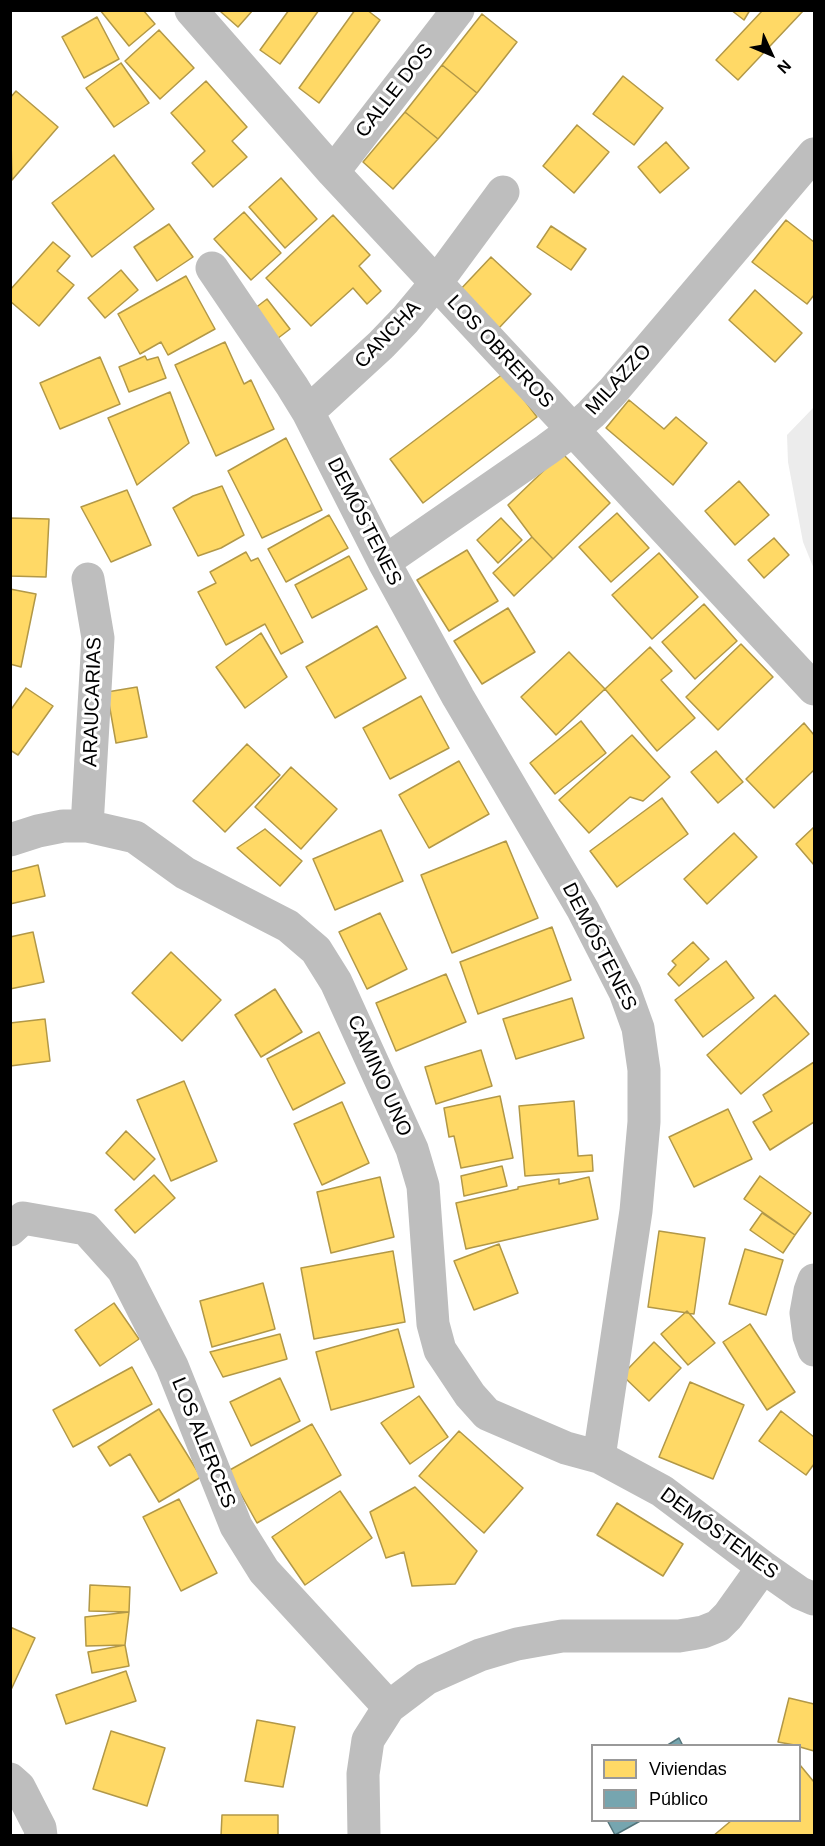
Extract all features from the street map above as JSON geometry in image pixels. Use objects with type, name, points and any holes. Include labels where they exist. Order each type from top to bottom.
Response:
[{"type":"street","name":"LOS OBREROS","points":[[191,10],[333,172],[814,689]]},
{"type":"street","name":"CALLE DOS","points":[[333,172],[458,10]]},
{"type":"street","name":"MILAZZO","points":[[384,562],[573,430],[613,391],[814,154]]},
{"type":"street","name":"CANCHA","points":[[308,412],[381,345],[436,283],[503,192]]},
{"type":"street","name":"DEMÓSTENES","points":[[212,268],[308,412],[384,562],[458,697],[583,910],[625,992],[638,1028],[644,1070],[644,1122],[640,1167],[636,1211],[599,1457],[680,1503],[763,1567],[800,1593],[814,1599]]},
{"type":"street","name":"ARAUCARIAS","points":[[87,826],[98,639],[88,579]]},
{"type":"street","name":"CAMINO UNO","points":[[10,840],[63,826],[87,826],[135,837],[185,873],[288,926],[316,950],[336,982],[412,1149],[423,1186],[433,1324],[440,1350],[470,1395],[487,1414],[566,1448],[599,1457]]},
{"type":"street","name":"LOS ALERCES","points":[[10,1230],[23,1218],[86,1229],[123,1270],[172,1365],[236,1526],[264,1571],[389,1707]]},
{"type":"street","points":[[814,1280],[806,1313],[809,1336],[814,1350]]},
{"type":"street","points":[[364,1836],[363,1774],[368,1740],[389,1707],[426,1679],[480,1655],[518,1644],[562,1636],[679,1636],[703,1632],[718,1626],[728,1616],[763,1567]]},
{"type":"street","points":[[10,1779],[19,1787],[40,1828],[41,1836]]},
{"type":"shaded area","points":[[814,407],[814,569],[803,542],[788,462],[787,435]]},
{"type":"building: Viviendas","points":[[100,10],[143,10],[155,24],[129,46]]},
{"type":"building: Viviendas","points":[[223,10],[253,10],[238,27],[221,12]]},
{"type":"building: Viviendas","points":[[289,10],[319,10],[280,64],[260,50]]},
{"type":"building: Viviendas","points":[[355,10],[367,10],[380,20],[319,103],[299,88]]},
{"type":"building: Viviendas","points":[[731,10],[750,10],[744,20]]},
{"type":"building: Viviendas","points":[[763,10],[804,10],[738,80],[716,60]]},
{"type":"building: Viviendas","points":[[482,14],[517,42],[477,93],[442,65]]},
{"type":"building: Viviendas","points":[[97,17],[119,59],[84,78],[62,37]]},
{"type":"building: Viviendas","points":[[159,30],[194,68],[160,99],[125,61]]},
{"type":"building: Viviendas","points":[[121,63],[149,103],[114,127],[86,88]]},
{"type":"building: Viviendas","points":[[442,65],[477,93],[438,139],[405,112]]},
{"type":"building: Viviendas","points":[[623,76],[663,108],[634,145],[593,114]]},
{"type":"building: Viviendas","points":[[206,81],[247,127],[232,141],[247,157],[213,187],[192,163],[205,151],[171,113]]},
{"type":"building: Viviendas","points":[[16,91],[58,127],[12,180],[10,98]]},
{"type":"building: Viviendas","points":[[405,112],[438,139],[393,189],[363,162]]},
{"type":"building: Viviendas","points":[[577,125],[609,152],[574,193],[543,166]]},
{"type":"building: Viviendas","points":[[666,142],[689,168],[660,193],[638,167]]},
{"type":"building: Viviendas","points":[[114,155],[154,209],[92,257],[52,203]]},
{"type":"building: Viviendas","points":[[281,178],[317,219],[285,248],[249,207]]},
{"type":"building: Viviendas","points":[[244,212],[281,253],[251,280],[214,239]]},
{"type":"building: Viviendas","points":[[333,215],[370,255],[359,266],[381,291],[367,304],[353,288],[311,326],[266,278]]},
{"type":"building: Viviendas","points":[[786,220],[814,242],[814,295],[807,304],[752,262]]},
{"type":"building: Viviendas","points":[[169,224],[193,257],[157,281],[134,247]]},
{"type":"building: Viviendas","points":[[551,226],[586,249],[571,270],[537,247]]},
{"type":"building: Viviendas","points":[[53,242],[70,256],[57,271],[74,285],[39,326],[10,301],[10,290]]},
{"type":"building: Viviendas","points":[[491,257],[531,294],[498,329],[458,292]]},
{"type":"building: Viviendas","points":[[121,270],[138,290],[105,318],[88,298]]},
{"type":"building: Viviendas","points":[[186,276],[215,329],[168,355],[161,342],[140,354],[118,314]]},
{"type":"building: Viviendas","points":[[755,290],[802,333],[775,362],[729,320]]},
{"type":"building: Viviendas","points":[[267,299],[290,329],[273,342],[250,312]]},
{"type":"building: Viviendas","points":[[225,342],[244,384],[251,380],[274,429],[216,456],[175,365]]},
{"type":"building: Viviendas","points":[[145,356],[147,360],[158,357],[166,378],[129,392],[119,367]]},
{"type":"building: Viviendas","points":[[100,357],[120,404],[60,429],[40,383]]},
{"type":"building: Viviendas","points":[[504,373],[537,417],[423,503],[390,459]]},
{"type":"building: Viviendas","points":[[170,392],[189,443],[137,485],[108,418]]},
{"type":"building: Viviendas","points":[[629,400],[664,429],[676,417],[707,443],[673,485],[606,428]]},
{"type":"building: Viviendas","points":[[286,438],[322,510],[262,538],[228,471]]},
{"type":"building: Viviendas","points":[[562,453],[610,503],[553,559],[532,537],[508,505]]},
{"type":"building: Viviendas","points":[[739,481],[769,515],[735,545],[705,511]]},
{"type":"building: Viviendas","points":[[222,486],[244,535],[221,548],[198,556],[173,508],[193,496]]},
{"type":"building: Viviendas","points":[[127,490],[151,545],[111,562],[81,507]]},
{"type":"building: Viviendas","points":[[617,513],[649,548],[611,582],[579,547]]},
{"type":"building: Viviendas","points":[[329,515],[348,548],[286,582],[268,549]]},
{"type":"building: Viviendas","points":[[10,518],[49,519],[46,577],[10,576]]},
{"type":"building: Viviendas","points":[[501,518],[522,540],[498,563],[477,540]]},
{"type":"building: Viviendas","points":[[532,537],[553,559],[514,596],[493,573]]},
{"type":"building: Viviendas","points":[[774,538],[789,555],[764,578],[748,560]]},
{"type":"building: Viviendas","points":[[467,550],[498,601],[449,631],[417,580]]},
{"type":"building: Viviendas","points":[[246,552],[251,561],[258,558],[303,642],[281,654],[265,624],[226,645],[198,592],[216,583],[210,572]]},
{"type":"building: Viviendas","points":[[659,553],[698,597],[652,639],[612,595]]},
{"type":"building: Viviendas","points":[[349,556],[367,589],[312,618],[295,585]]},
{"type":"building: Viviendas","points":[[10,589],[36,594],[21,667],[10,664]]},
{"type":"building: Viviendas","points":[[704,604],[737,641],[695,679],[662,642]]},
{"type":"building: Viviendas","points":[[508,608],[535,652],[482,684],[454,641]]},
{"type":"building: Viviendas","points":[[377,626],[406,678],[335,718],[306,667]]},
{"type":"building: Viviendas","points":[[261,633],[287,677],[245,708],[216,667]]},
{"type":"building: Viviendas","points":[[741,644],[773,677],[718,730],[686,697]]},
{"type":"building: Viviendas","points":[[650,647],[672,671],[661,680],[695,718],[657,751],[605,689]]},
{"type":"building: Viviendas","points":[[569,652],[605,689],[556,735],[521,697]]},
{"type":"building: Viviendas","points":[[137,687],[147,737],[116,743],[107,692]]},
{"type":"building: Viviendas","points":[[26,688],[53,706],[18,755],[10,750],[10,711]]},
{"type":"building: Viviendas","points":[[421,696],[449,748],[390,779],[363,728]]},
{"type":"building: Viviendas","points":[[581,721],[606,753],[555,794],[530,763]]},
{"type":"building: Viviendas","points":[[804,723],[814,735],[814,770],[774,808],[746,779]]},
{"type":"building: Viviendas","points":[[632,735],[670,777],[643,801],[630,797],[589,833],[559,800]]},
{"type":"building: Viviendas","points":[[247,744],[280,775],[225,832],[193,801]]},
{"type":"building: Viviendas","points":[[716,751],[743,782],[718,803],[691,772]]},
{"type":"building: Viviendas","points":[[459,761],[489,814],[429,848],[399,795]]},
{"type":"building: Viviendas","points":[[291,767],[337,809],[301,849],[255,807]]},
{"type":"building: Viviendas","points":[[662,798],[688,834],[617,887],[590,851]]},
{"type":"building: Viviendas","points":[[814,827],[814,865],[796,844]]},
{"type":"building: Viviendas","points":[[265,829],[302,861],[280,886],[237,848]]},
{"type":"building: Viviendas","points":[[381,830],[403,881],[335,910],[313,859]]},
{"type":"building: Viviendas","points":[[734,833],[757,857],[707,904],[684,879]]},
{"type":"building: Viviendas","points":[[506,841],[538,918],[452,953],[421,875]]},
{"type":"building: Viviendas","points":[[38,865],[45,896],[10,904],[10,872]]},
{"type":"building: Viviendas","points":[[380,913],[407,969],[367,989],[339,932]]},
{"type":"building: Viviendas","points":[[552,927],[571,980],[478,1014],[460,962]]},
{"type":"building: Viviendas","points":[[33,932],[44,982],[10,989],[10,937]]},
{"type":"building: Viviendas","points":[[693,942],[709,959],[679,986],[668,974],[676,965],[672,961]]},
{"type":"building: Viviendas","points":[[171,952],[221,1000],[182,1041],[132,993]]},
{"type":"building: Viviendas","points":[[726,961],[754,998],[703,1037],[675,1000]]},
{"type":"building: Viviendas","points":[[446,974],[466,1022],[396,1051],[376,1003]]},
{"type":"building: Viviendas","points":[[275,989],[302,1032],[261,1057],[235,1015]]},
{"type":"building: Viviendas","points":[[775,995],[809,1034],[741,1094],[707,1055]]},
{"type":"building: Viviendas","points":[[572,998],[584,1038],[516,1059],[503,1019]]},
{"type":"building: Viviendas","points":[[45,1019],[50,1061],[10,1066],[10,1023]]},
{"type":"building: Viviendas","points":[[319,1032],[345,1083],[293,1110],[267,1059]]},
{"type":"building: Viviendas","points":[[481,1050],[492,1086],[436,1104],[425,1067]]},
{"type":"building: Viviendas","points":[[814,1062],[814,1122],[770,1150],[753,1122],[772,1111],[763,1095]]},
{"type":"building: Viviendas","points":[[184,1081],[217,1161],[171,1181],[137,1100]]},
{"type":"building: Viviendas","points":[[500,1096],[513,1158],[461,1168],[454,1136],[449,1137],[444,1108]]},
{"type":"building: Viviendas","points":[[574,1101],[578,1156],[592,1155],[593,1171],[525,1176],[519,1106]]},
{"type":"building: Viviendas","points":[[342,1102],[369,1163],[322,1185],[294,1124]]},
{"type":"building: Viviendas","points":[[728,1109],[752,1159],[694,1187],[669,1137]]},
{"type":"building: Viviendas","points":[[126,1131],[155,1159],[134,1180],[106,1153]]},
{"type":"building: Viviendas","points":[[502,1166],[507,1186],[464,1196],[461,1176]]},
{"type":"building: Viviendas","points":[[154,1175],[175,1198],[135,1233],[115,1210]]},
{"type":"building: Viviendas","points":[[760,1176],[811,1213],[795,1235],[744,1199]]},
{"type":"building: Viviendas","points":[[380,1177],[394,1237],[331,1253],[317,1192]]},
{"type":"building: Viviendas","points":[[589,1177],[598,1219],[466,1249],[456,1203],[518,1189],[518,1187],[559,1179],[559,1184]]},
{"type":"building: Viviendas","points":[[762,1213],[795,1235],[783,1253],[750,1230]]},
{"type":"building: Viviendas","points":[[659,1231],[705,1238],[694,1314],[648,1307]]},
{"type":"building: Viviendas","points":[[499,1244],[518,1293],[474,1310],[454,1261]]},
{"type":"building: Viviendas","points":[[745,1249],[783,1260],[766,1315],[729,1304]]},
{"type":"building: Viviendas","points":[[393,1251],[405,1322],[314,1339],[301,1268]]},
{"type":"building: Viviendas","points":[[263,1283],[275,1329],[212,1347],[200,1301]]},
{"type":"building: Viviendas","points":[[114,1303],[139,1339],[100,1366],[75,1330]]},
{"type":"building: Viviendas","points":[[687,1311],[715,1343],[688,1365],[661,1334]]},
{"type":"building: Viviendas","points":[[750,1324],[795,1392],[767,1410],[723,1342]]},
{"type":"building: Viviendas","points":[[398,1329],[414,1387],[331,1410],[316,1352]]},
{"type":"building: Viviendas","points":[[280,1334],[287,1359],[223,1377],[210,1352]]},
{"type":"building: Viviendas","points":[[654,1342],[681,1368],[649,1401],[622,1375]]},
{"type":"building: Viviendas","points":[[132,1367],[152,1404],[73,1447],[53,1410]]},
{"type":"building: Viviendas","points":[[280,1378],[300,1421],[251,1446],[230,1402]]},
{"type":"building: Viviendas","points":[[690,1382],[744,1405],[713,1479],[659,1457]]},
{"type":"building: Viviendas","points":[[419,1396],[448,1437],[410,1464],[381,1423]]},
{"type":"building: Viviendas","points":[[159,1409],[201,1477],[159,1502],[130,1454],[110,1466],[98,1447]]},
{"type":"building: Viviendas","points":[[781,1411],[814,1437],[814,1464],[806,1475],[759,1441]]},
{"type":"building: Viviendas","points":[[312,1424],[341,1475],[257,1523],[228,1471]]},
{"type":"building: Viviendas","points":[[459,1431],[523,1488],[484,1533],[419,1476]]},
{"type":"building: Viviendas","points":[[415,1487],[477,1551],[455,1584],[412,1586],[404,1552],[386,1558],[370,1512]]},
{"type":"building: Viviendas","points":[[340,1491],[372,1538],[305,1585],[272,1537]]},
{"type":"building: Viviendas","points":[[179,1499],[217,1573],[181,1591],[143,1517]]},
{"type":"building: Viviendas","points":[[617,1503],[683,1544],[663,1576],[597,1535]]},
{"type":"building: Viviendas","points":[[90,1585],[130,1587],[129,1612],[89,1611]]},
{"type":"building: Viviendas","points":[[129,1612],[125,1645],[86,1646],[85,1617]]},
{"type":"building: Viviendas","points":[[10,1627],[35,1638],[10,1692]]},
{"type":"building: Viviendas","points":[[125,1645],[129,1666],[92,1673],[88,1652]]},
{"type":"building: Viviendas","points":[[126,1671],[136,1701],[66,1724],[56,1695]]},
{"type":"building: Viviendas","points":[[789,1698],[814,1704],[814,1751],[801,1747],[801,1744],[778,1742]]},
{"type":"building: Viviendas","points":[[257,1720],[295,1727],[283,1787],[245,1781]]},
{"type":"building: Viviendas","points":[[111,1731],[165,1748],[147,1806],[93,1789]]},
{"type":"building: Viviendas","points":[[801,1766],[814,1782],[814,1836],[713,1836],[730,1822],[801,1822]]},
{"type":"building: Viviendas","points":[[222,1815],[278,1815],[278,1836],[221,1836]]},
{"type":"building: Público","points":[[679,1738],[682,1744],[669,1744]]},
{"type":"building: Público","points":[[608,1822],[638,1822],[615,1835]]}]
